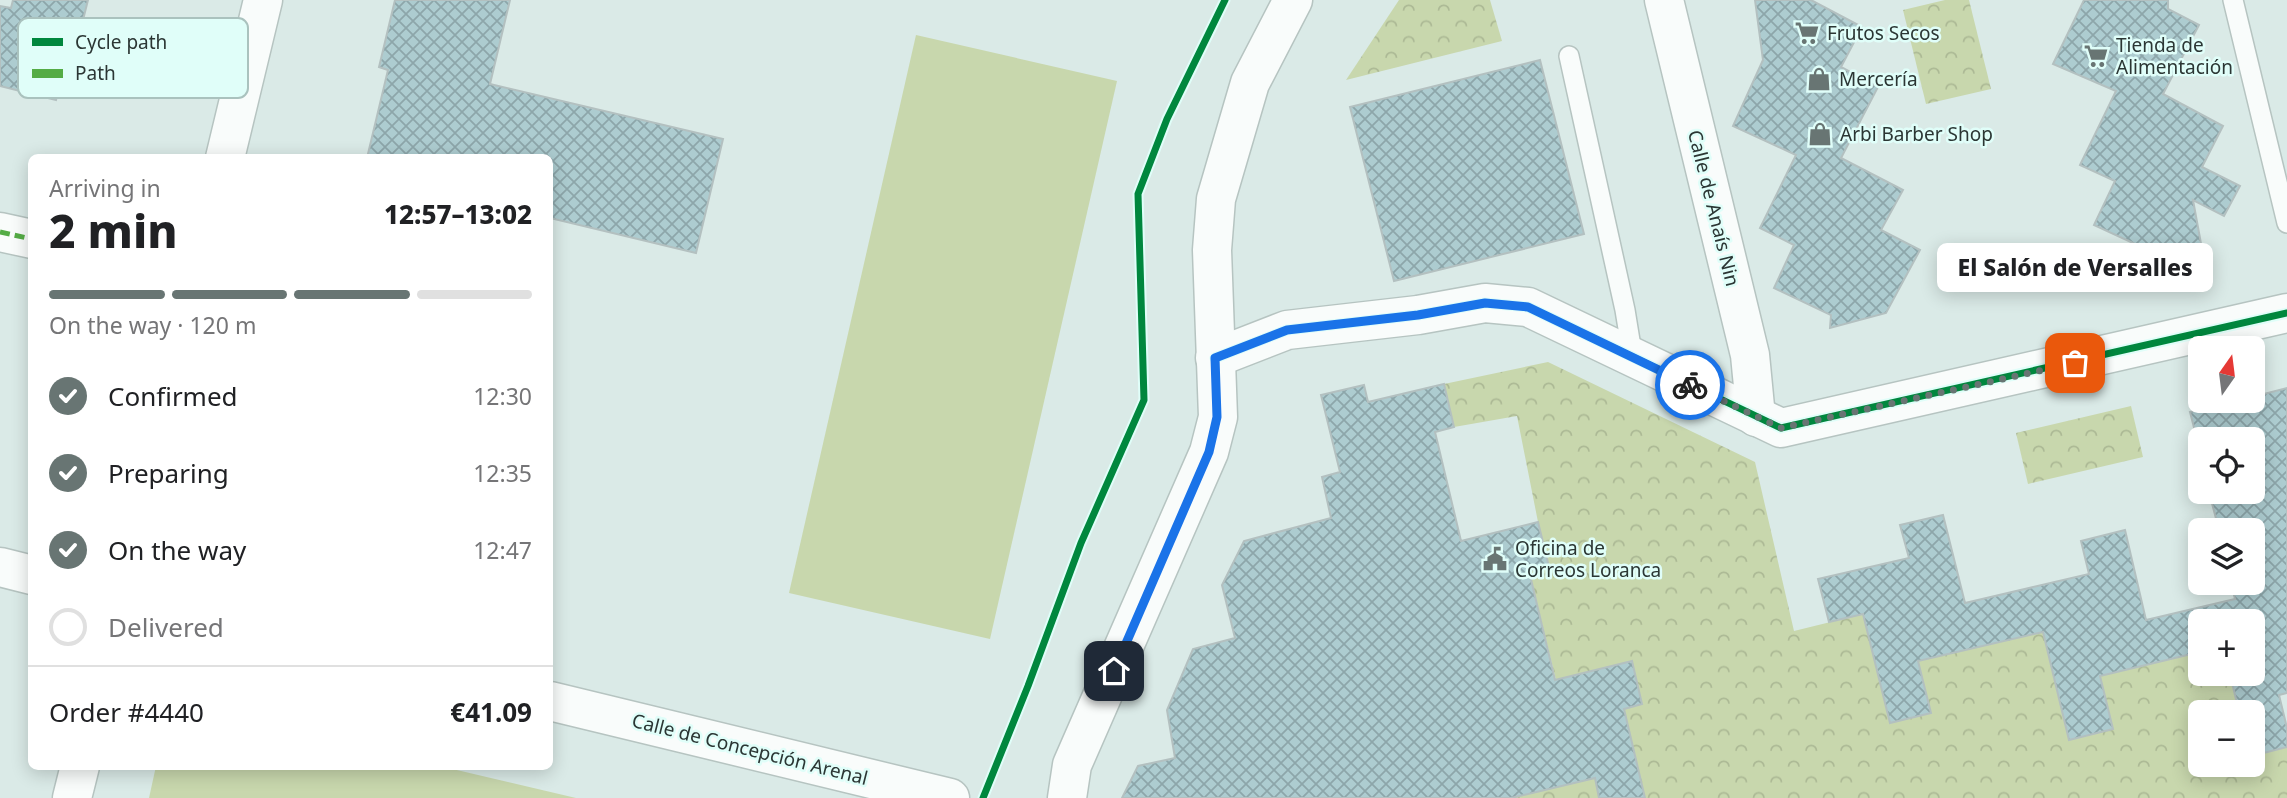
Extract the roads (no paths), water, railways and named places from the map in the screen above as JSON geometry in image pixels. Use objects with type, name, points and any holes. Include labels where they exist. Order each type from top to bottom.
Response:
[{"type":"street","points":[[248,62],[263,0]]},
{"type":"street","points":[[1067,798],[1072,765],[1209,452],[1217,417],[1212,250],[1216,199],[1250,83],[1293,0]]},
{"type":"street","name":"Calle de Anaís Nin","points":[[1664,0],[1750,355],[1756,417]]},
{"type":"street","points":[[226,154],[239,98]]},
{"type":"street","points":[[0,232],[28,238]]},
{"type":"street","points":[[1215,358],[1287,330],[1418,315],[1485,303],[1528,307],[1781,428],[2287,313]]},
{"type":"street","points":[[0,567],[28,574]]},
{"type":"street","name":"Calle de Concepción Arenal","points":[[553,702],[950,798]]},
{"type":"street","points":[[72,798],[79,770]]},
{"type":"lane","points":[[2233,0],[2287,223]]},
{"type":"lane","points":[[1569,57],[1625,310],[1633,359]]},
{"type":"place","name":"Frutos Secos","points":[[1807,33]]},
{"type":"place","name":"Tienda de Alimentación","points":[[2096,56]]},
{"type":"place","name":"Mercería","points":[[1819,79]]},
{"type":"place","name":"Arbi Barber Shop","points":[[1820,134]]},
{"type":"place","name":"El Salón de Versalles","points":[[2075,363]]},
{"type":"place","name":"Oficina de Correos Loranca","points":[[1495,559]]}]
